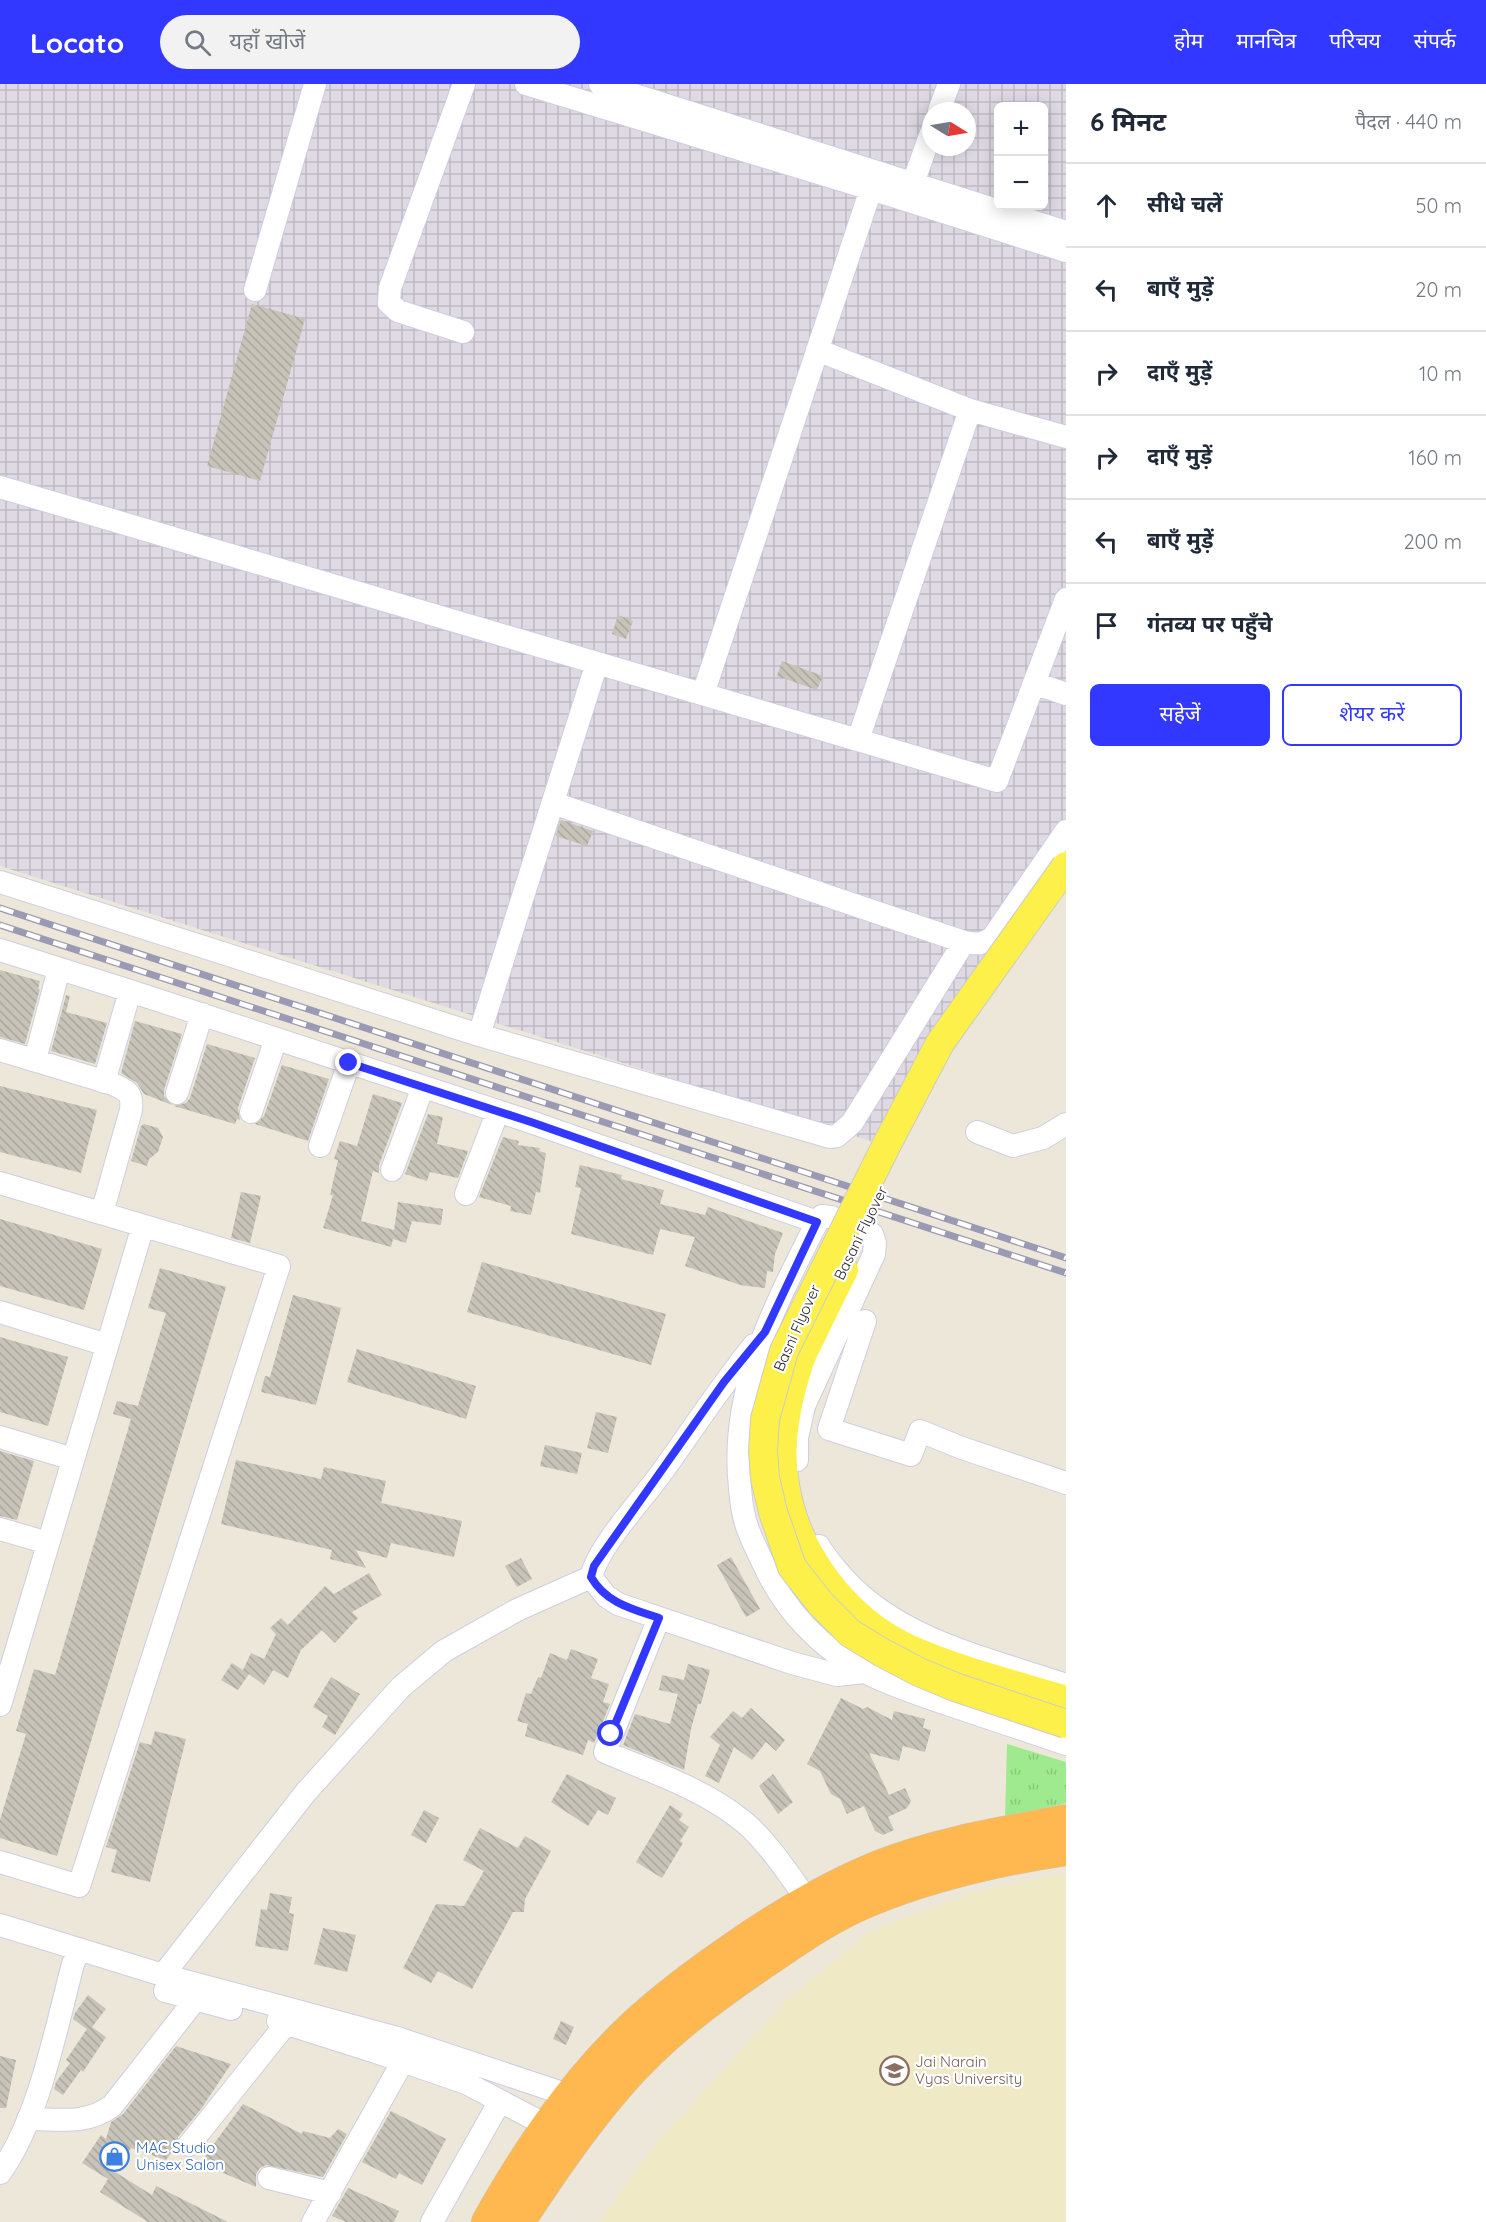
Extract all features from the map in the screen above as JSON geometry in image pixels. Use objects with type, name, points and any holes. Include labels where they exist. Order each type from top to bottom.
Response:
[{"type":"highway","points":[[518,2222],[560,2133],[583,2104],[597,2064],[633,2026],[688,1980],[761,1929],[808,1901],[881,1866],[980,1838],[1066,1821]]},
{"type":"highway","points":[[583,2104],[618,2085],[654,2046],[724,1988],[802,1936],[870,1900],[924,1880],[1017,1857],[1066,1849]]},
{"type":"highway","points":[[488,2222],[525,2158],[560,2133]]},
{"type":"main road","name":"Basni Flyover","points":[[1066,866],[940,1043],[886,1146],[784,1351],[765,1419],[763,1451],[765,1478],[773,1512],[792,1567],[820,1605],[850,1633],[919,1672],[955,1687],[1066,1724]]},
{"type":"main road","name":"Basani Flyover","points":[[1066,899],[970,1024],[949,1057],[924,1105],[800,1361],[789,1400],[783,1460],[785,1485],[798,1534],[828,1582],[853,1609],[876,1628],[908,1648],[947,1664],[1066,1700]]},
{"type":"street","points":[[255,290],[315,84]]},
{"type":"street","points":[[463,332],[398,311],[390,303],[390,288],[464,84]]},
{"type":"street","points":[[526,84],[613,92],[1066,232]]},
{"type":"street","points":[[942,102],[949,84]]},
{"type":"street","points":[[613,92],[871,189],[1066,251]]},
{"type":"street","points":[[912,183],[922,156]]},
{"type":"street","points":[[702,694],[871,189]]},
{"type":"street","points":[[817,350],[970,410],[1066,437]]},
{"type":"street","points":[[858,740],[970,410]]},
{"type":"street","points":[[0,487],[997,781],[1066,598]]},
{"type":"street","points":[[479,1035],[597,663]]},
{"type":"street","points":[[1034,683],[1066,694]]},
{"type":"street","points":[[553,803],[964,942],[985,944],[993,937],[1066,831]]},
{"type":"street","points":[[0,882],[479,1035],[830,1137],[837,1136],[852,1123],[964,942]]},
{"type":"street","points":[[0,950],[276,1038],[817,1222]]},
{"type":"street","points":[[34,1060],[58,969]]},
{"type":"street","points":[[104,1082],[130,991]]},
{"type":"street","points":[[177,1093],[202,1014]]},
{"type":"street","points":[[250,1112],[276,1038]]},
{"type":"street","points":[[0,1050],[104,1082],[127,1091],[132,1099],[131,1110],[102,1214]]},
{"type":"street","points":[[320,1146],[349,1063]]},
{"type":"street","points":[[392,1170],[423,1087]]},
{"type":"street","points":[[466,1194],[498,1112]]},
{"type":"street","points":[[976,1132],[1013,1146],[1043,1138],[1066,1124]]},
{"type":"street","points":[[0,1183],[279,1266],[79,1886],[0,1862]]},
{"type":"street","points":[[1066,1685],[955,1647],[890,1618],[868,1603],[845,1581],[822,1551],[811,1531],[799,1495],[797,1438],[804,1406],[874,1254],[875,1243],[872,1234],[831,1217],[822,1216],[817,1222],[765,1332],[748,1378],[737,1449],[741,1503],[748,1531],[774,1585],[801,1623],[829,1649],[864,1672],[897,1687],[1066,1744]]},
{"type":"street","points":[[0,1705],[4,1674],[48,1543],[143,1226]]},
{"type":"street","points":[[0,1312],[108,1345]]},
{"type":"street","points":[[865,1321],[829,1429],[911,1455],[920,1431],[962,1448],[1066,1483]]},
{"type":"street","points":[[591,1577],[594,1566],[603,1551],[663,1471],[724,1382],[765,1332]]},
{"type":"street","points":[[0,1437],[73,1459]]},
{"type":"street","points":[[0,1529],[48,1543]]},
{"type":"street","points":[[591,1577],[606,1596],[618,1604],[792,1663],[837,1675],[864,1672]]},
{"type":"street","points":[[163,1975],[306,1792],[401,1687],[444,1651],[517,1610],[591,1577]]},
{"type":"street","points":[[659,1618],[605,1752],[692,1789],[745,1822],[808,1901]]},
{"type":"street","points":[[0,1925],[76,1957],[195,2000],[286,2024],[466,2083],[560,2133]]},
{"type":"street","points":[[0,1941],[163,1975],[394,2037],[583,2104]]},
{"type":"street","points":[[0,2173],[24,2133],[76,1957]]},
{"type":"street","points":[[28,2119],[90,2118],[106,2111],[195,2000]]},
{"type":"street","points":[[189,2145],[286,2024]]},
{"type":"street","points":[[313,2222],[403,2061]]},
{"type":"street","points":[[432,2222],[500,2102]]},
{"type":"street","points":[[269,2178],[330,2193]]},
{"type":"shaded area","points":[[0,84],[1066,84],[1066,876],[886,1146],[0,866]]},
{"type":"shaded area","name":"Jai Narain Vyas University","points":[[1066,1873],[1066,2222],[599,2222],[656,2143],[788,1999],[868,1933],[973,1892]]},
{"type":"green space","points":[[1007,1744],[1066,1762],[1066,1803],[1005,1819]]},
{"type":"building","points":[[252,304],[305,319],[260,481],[207,466]]},
{"type":"building","points":[[618,615],[633,621],[626,639],[612,634]]},
{"type":"building","points":[[782,661],[823,676],[817,690],[777,676]]},
{"type":"building","points":[[561,820],[593,831],[587,846],[556,836]]},
{"type":"building","points":[[0,970],[40,981],[38,989],[40,989],[25,1044],[0,1037]]},
{"type":"building","points":[[66,995],[70,996],[66,1012],[107,1023],[95,1064],[51,1051]]},
{"type":"building","points":[[135,1021],[182,1034],[164,1090],[164,1096],[172,1105],[144,1094],[137,1083],[121,1073]]},
{"type":"building","points":[[207,1044],[255,1058],[238,1108],[240,1120],[237,1119],[235,1124],[174,1106],[186,1103],[190,1098]]},
{"type":"building","points":[[282,1065],[329,1079],[308,1141],[255,1124],[264,1116]]},
{"type":"building","points":[[0,1086],[97,1110],[81,1173],[0,1152]]},
{"type":"building","points":[[373,1094],[402,1103],[379,1165],[379,1173],[373,1171],[361,1221],[394,1230],[398,1202],[443,1209],[441,1225],[412,1221],[406,1243],[393,1239],[391,1247],[323,1228],[333,1195],[330,1195],[338,1160],[334,1159],[340,1141],[357,1146]]},
{"type":"building","points":[[428,1114],[443,1117],[437,1144],[468,1151],[458,1178],[430,1172],[427,1181],[405,1174]]},
{"type":"building","points":[[144,1124],[158,1128],[163,1137],[158,1152],[149,1159],[147,1166],[131,1161],[141,1126]]},
{"type":"building","points":[[503,1137],[519,1141],[518,1145],[540,1148],[539,1151],[546,1153],[540,1193],[536,1192],[531,1215],[510,1211],[511,1206],[479,1197]]},
{"type":"building","points":[[580,1165],[622,1175],[621,1179],[664,1190],[660,1204],[705,1215],[708,1207],[783,1233],[775,1254],[773,1272],[767,1271],[765,1288],[740,1285],[685,1266],[695,1237],[660,1229],[653,1255],[571,1234],[581,1188],[575,1187]]},
{"type":"building","points":[[241,1192],[261,1196],[250,1243],[231,1238]]},
{"type":"building","points":[[0,1219],[102,1249],[84,1310],[0,1286]]},
{"type":"building","points":[[482,1262],[666,1314],[651,1365],[467,1312]]},
{"type":"building","points":[[160,1268],[226,1287],[57,1856],[0,1838],[0,1820],[26,1734],[16,1731],[34,1669],[55,1675],[131,1419],[113,1414],[117,1401],[138,1406],[166,1313],[148,1308]]},
{"type":"building","points":[[293,1295],[341,1308],[316,1405],[261,1392],[265,1376],[270,1377]]},
{"type":"building","points":[[0,1337],[68,1357],[48,1426],[0,1412]]},
{"type":"building","points":[[357,1349],[476,1386],[466,1419],[347,1382]]},
{"type":"building","points":[[596,1412],[617,1417],[608,1453],[587,1448]]},
{"type":"building","points":[[545,1445],[582,1453],[577,1474],[540,1466]]},
{"type":"building","points":[[0,1451],[34,1461],[17,1520],[0,1516]]},
{"type":"building","points":[[236,1460],[321,1479],[324,1467],[386,1481],[381,1503],[462,1521],[454,1557],[391,1543],[387,1558],[356,1550],[366,1568],[330,1559],[332,1550],[221,1524]]},
{"type":"building","points":[[731,1557],[760,1609],[746,1617],[717,1565]]},
{"type":"building","points":[[521,1558],[532,1579],[517,1587],[505,1566]]},
{"type":"building","points":[[369,1573],[382,1595],[352,1612],[358,1618],[335,1643],[322,1630],[301,1650],[288,1678],[273,1670],[264,1685],[249,1674],[238,1690],[221,1680],[232,1663],[243,1670],[251,1653],[264,1659],[276,1634],[270,1628],[281,1618],[288,1625],[325,1586],[334,1594]]},
{"type":"building","points":[[571,1649],[598,1659],[591,1678],[609,1684],[603,1702],[610,1704],[594,1743],[588,1740],[583,1755],[525,1736],[528,1724],[517,1721],[526,1693],[531,1694],[538,1677],[541,1678],[550,1653],[567,1660]]},
{"type":"building","points":[[688,1664],[710,1670],[701,1704],[698,1704],[691,1729],[684,1770],[623,1745],[635,1714],[670,1724],[678,1694],[659,1690],[662,1675],[684,1680]]},
{"type":"building","points":[[331,1677],[360,1694],[335,1735],[322,1727],[328,1716],[313,1707]]},
{"type":"building","points":[[841,1698],[863,1709],[867,1707],[892,1720],[894,1711],[925,1719],[923,1728],[931,1730],[925,1752],[903,1746],[899,1761],[869,1753],[889,1795],[905,1788],[911,1801],[907,1808],[888,1817],[894,1830],[883,1835],[875,1831],[864,1806],[847,1814],[840,1799],[831,1794],[820,1771],[807,1764]]},
{"type":"building","points":[[751,1708],[785,1740],[776,1751],[766,1742],[752,1760],[734,1747],[719,1783],[705,1776],[720,1745],[710,1737],[733,1711],[742,1718]]},
{"type":"building","points":[[155,1731],[186,1739],[150,1882],[111,1872],[117,1850],[106,1847],[140,1742],[151,1745]]},
{"type":"building","points":[[567,1774],[616,1798],[608,1815],[598,1810],[588,1826],[551,1802]]},
{"type":"building","points":[[773,1774],[793,1802],[778,1814],[759,1786]]},
{"type":"building","points":[[670,1805],[683,1814],[679,1820],[689,1827],[680,1841],[683,1843],[662,1878],[636,1862]]},
{"type":"building","points":[[424,1810],[439,1818],[426,1843],[411,1835]]},
{"type":"building","points":[[480,1828],[518,1848],[525,1836],[551,1851],[525,1899],[524,1912],[513,1912],[472,1989],[438,1971],[431,1983],[403,1968],[436,1904],[464,1906],[484,1871],[463,1860]]},
{"type":"building","points":[[270,1893],[292,1897],[289,1913],[294,1914],[288,1951],[255,1946],[261,1909],[267,1910]]},
{"type":"building","points":[[323,1928],[356,1935],[347,1972],[314,1964]]},
{"type":"building","points":[[88,1995],[106,2009],[92,2027],[106,2037],[83,2072],[81,2070],[63,2095],[54,2089],[56,2082],[70,2063],[66,2060],[87,2029],[73,2019]]},
{"type":"building","points":[[561,2021],[574,2027],[566,2045],[553,2039]]},
{"type":"building","points":[[176,2046],[231,2064],[201,2109],[178,2137],[176,2146],[166,2160],[131,2148],[115,2172],[152,2195],[156,2186],[228,2222],[148,2222],[100,2192],[108,2179],[82,2163],[101,2135],[106,2139],[111,2122],[123,2114]]},
{"type":"building","points":[[0,2056],[16,2060],[6,2108],[0,2108]]},
{"type":"building","points":[[243,2104],[302,2134],[303,2131],[330,2138],[338,2129],[347,2134],[323,2177],[266,2165],[256,2174],[256,2187],[200,2163]]},
{"type":"building","points":[[391,2111],[446,2139],[422,2185],[399,2173],[396,2179],[362,2162]]},
{"type":"building","points":[[348,2188],[399,2211],[394,2222],[346,2222],[332,2216]]},
{"type":"railway","points":[[0,908],[1066,1258]]},
{"type":"railway","points":[[0,925],[1066,1273]]},
{"type":"place","name":"Jai Narain Vyas University","points":[[894,2071]]},
{"type":"place","name":"MAC Studio Unisex Salon","points":[[115,2157]]},
{"type":"route","points":[[349,1063],[531,1122],[817,1222],[765,1332],[724,1382],[594,1566],[591,1577],[606,1596],[618,1604],[659,1618],[611,1734]]}]
